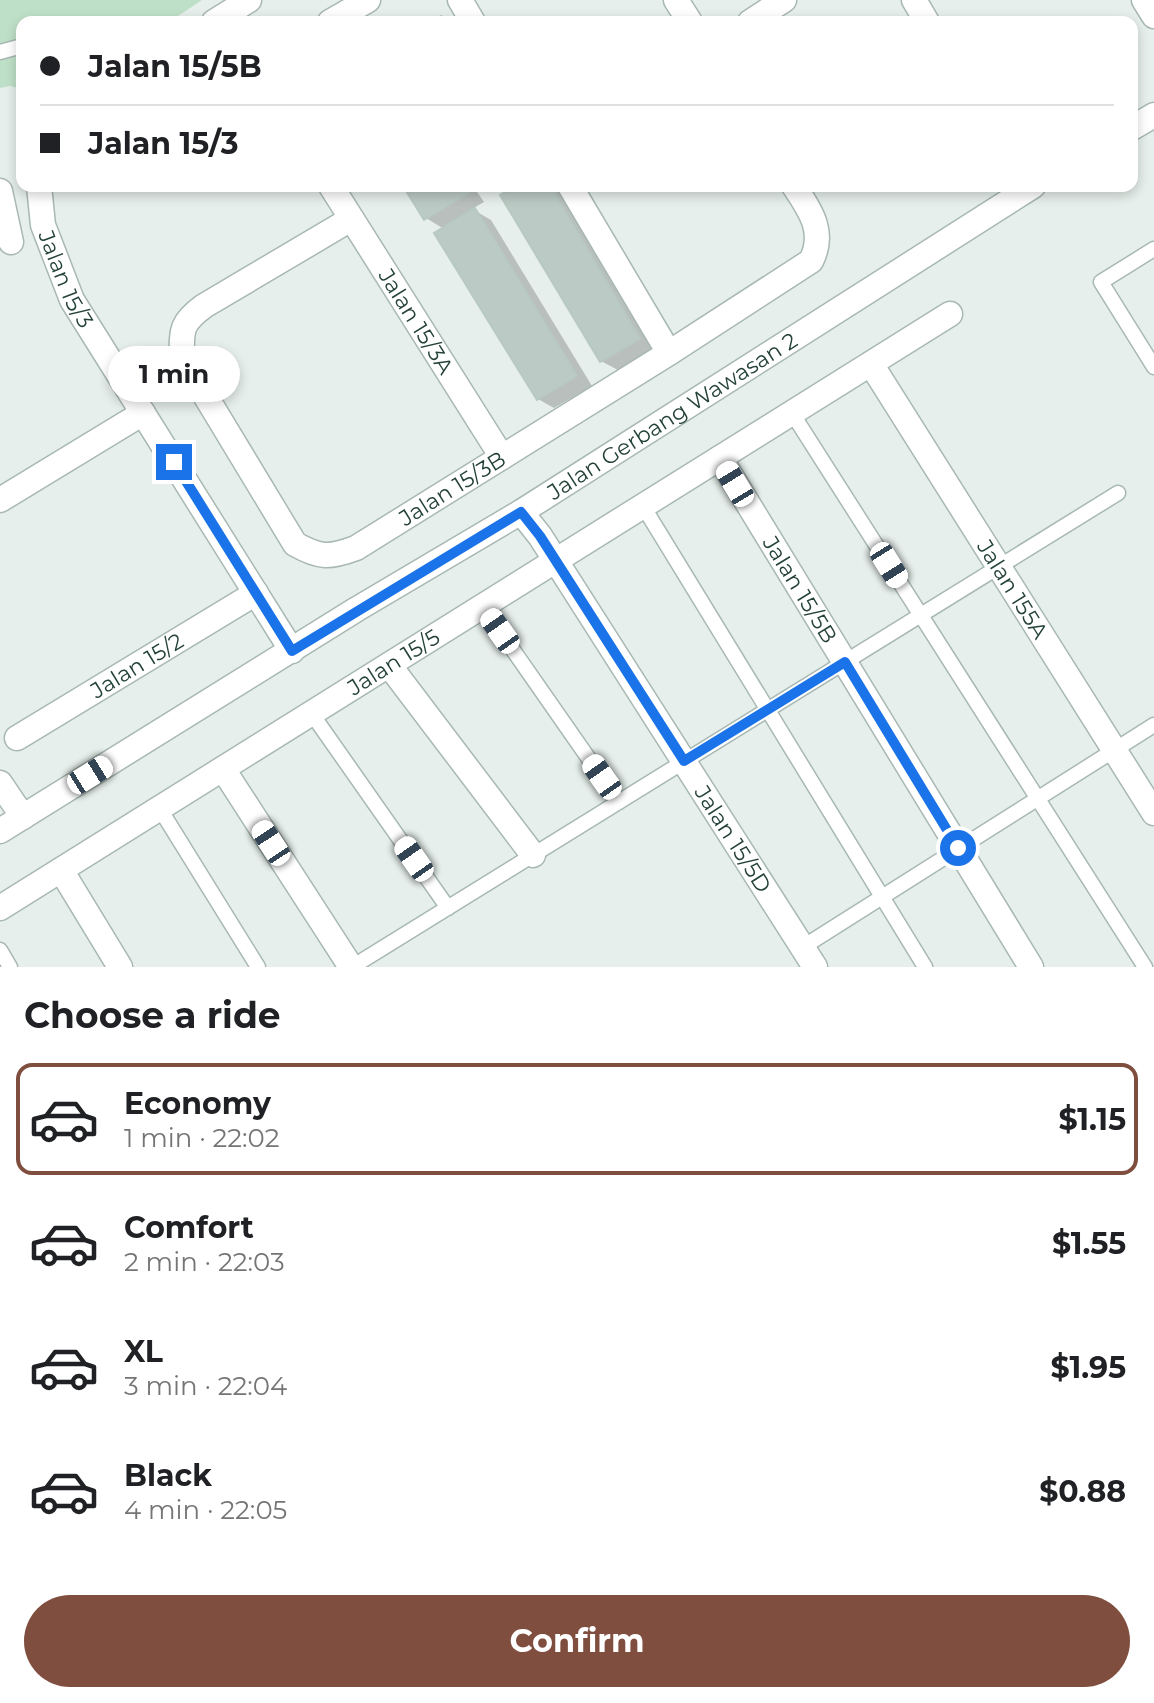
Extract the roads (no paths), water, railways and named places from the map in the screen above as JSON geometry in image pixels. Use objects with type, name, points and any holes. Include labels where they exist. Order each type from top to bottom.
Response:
[{"type":"street","points":[[228,16],[249,0]]},
{"type":"street","points":[[340,16],[368,0]]},
{"type":"street","points":[[759,16],[784,0]]},
{"type":"street","points":[[1144,0],[1154,16]]},
{"type":"street","points":[[0,191],[6,245],[43,225]]},
{"type":"street","name":"Jalan 15/3","points":[[40,192],[43,225],[72,300],[292,651]]},
{"type":"street","name":"Jalan 15/3A","points":[[335,192],[502,457]]},
{"type":"street","points":[[574,192],[669,353]]},
{"type":"street","name":"Jalan 15/3B","points":[[351,219],[204,306],[187,319],[181,337],[182,357],[295,544],[316,555],[336,556],[356,548],[811,261],[818,248],[818,232],[812,214],[798,192]]},
{"type":"street","name":"Jalan Gerbang Wawasan 2","points":[[0,783],[7,825],[521,512],[1024,192]]},
{"type":"street","name":"Jalan 15/5","points":[[0,908],[950,314]]},
{"type":"street","name":"Jalan 155A","points":[[871,364],[1154,813]]},
{"type":"street","points":[[0,500],[143,413]]},
{"type":"street","name":"Jalan 15/5B","points":[[720,458],[1031,967]]},
{"type":"street","name":"Jalan 15/5D","points":[[521,512],[556,561],[809,957]]},
{"type":"street","name":"Jalan 15/2","points":[[17,738],[256,593]]},
{"type":"street","points":[[389,665],[533,855]]},
{"type":"street","points":[[223,769],[351,967]]},
{"type":"street","points":[[61,870],[120,967]]},
{"type":"lane","points":[[1154,249],[1101,282],[1154,367]]},
{"type":"lane","points":[[792,413],[1145,967]]},
{"type":"lane","points":[[351,967],[1118,493]]},
{"type":"lane","points":[[643,506],[925,967]]},
{"type":"lane","points":[[483,607],[619,802]]},
{"type":"lane","points":[[312,714],[448,908]]},
{"type":"lane","points":[[809,957],[882,897],[1154,725]]},
{"type":"lane","points":[[160,809],[258,967]]},
{"type":"lane","points":[[0,950],[10,967]]}]
